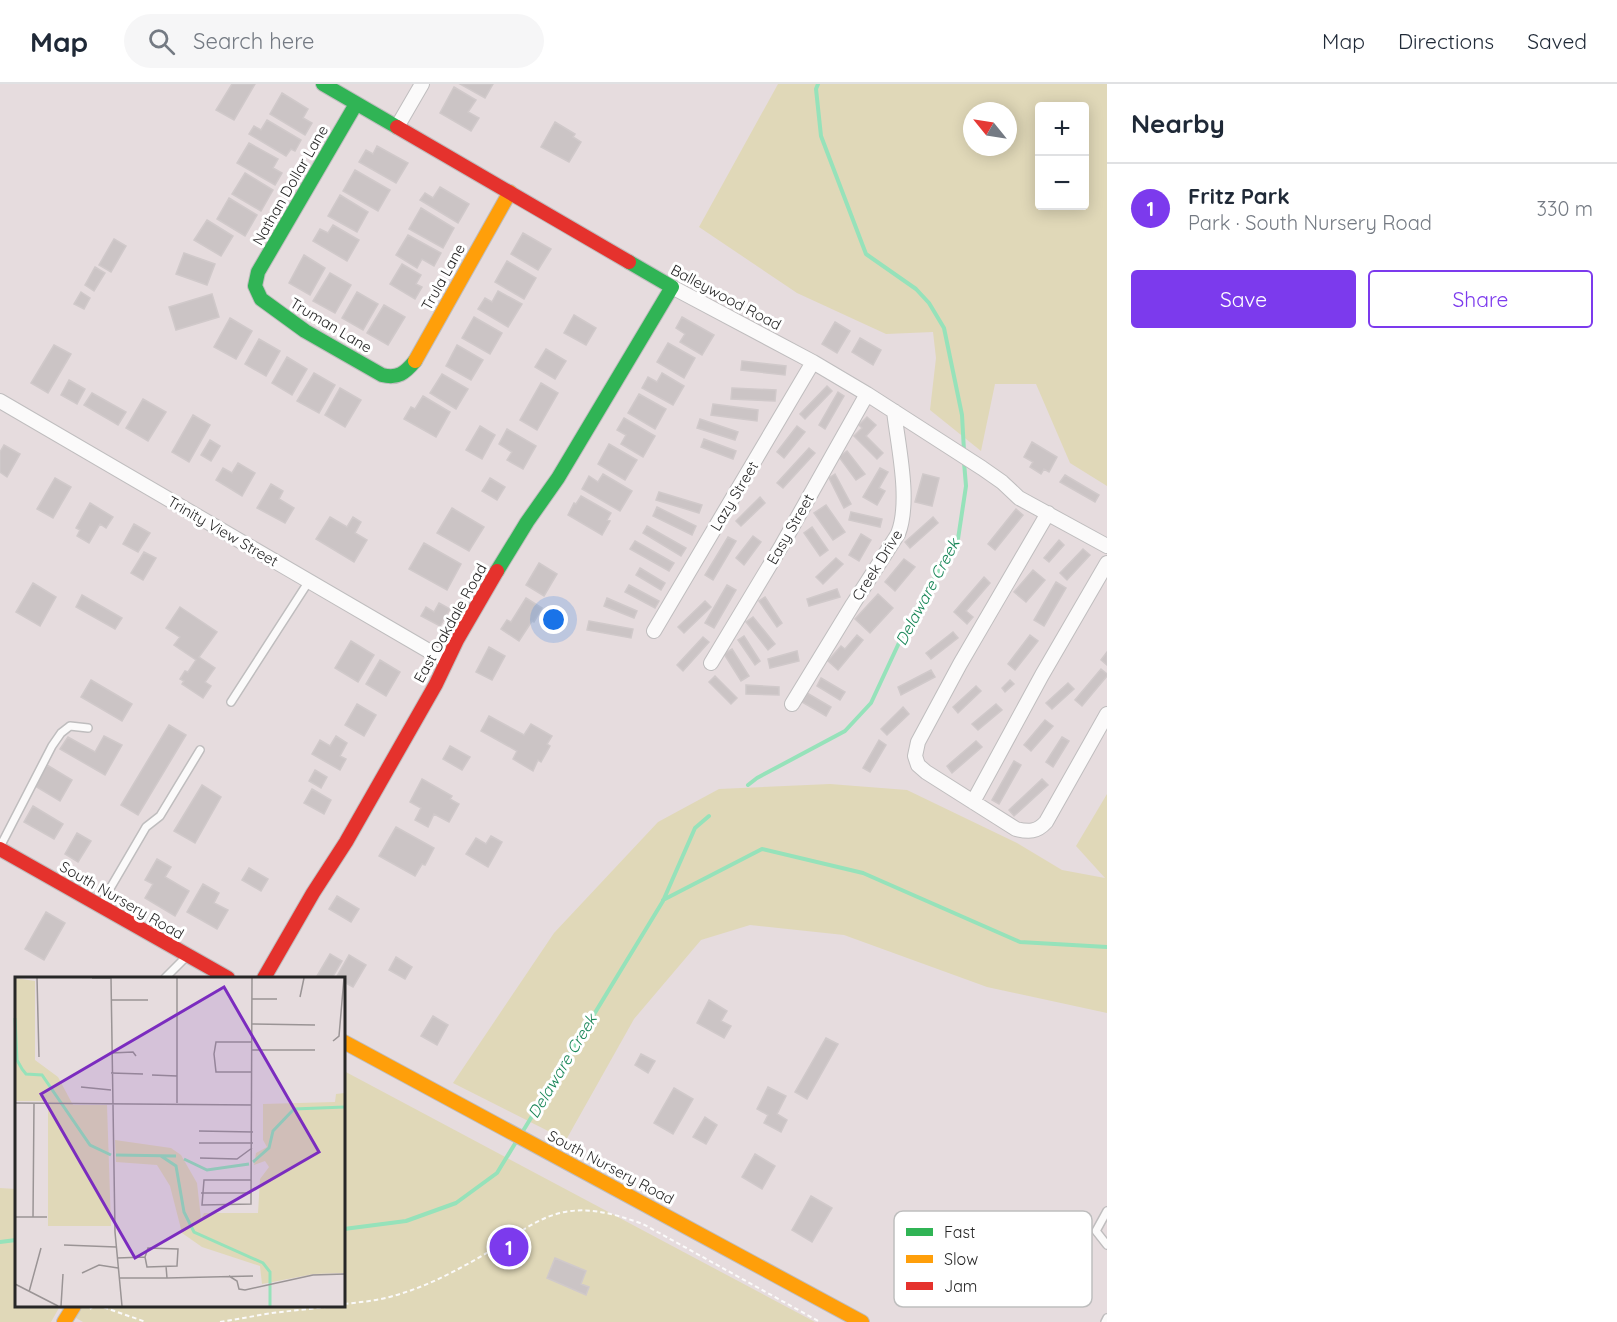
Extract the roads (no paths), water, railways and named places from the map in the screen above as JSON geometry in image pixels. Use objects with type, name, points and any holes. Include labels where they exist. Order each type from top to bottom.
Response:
[{"type":"street","name":"Balleywood Road","points":[[323,84],[672,287],[813,362],[982,468],[1019,498],[1107,546]]},
{"type":"street","points":[[397,127],[422,84]]},
{"type":"street","name":"Nathan Dollar Lane","points":[[254,285],[258,272],[356,104]]},
{"type":"street","name":"Trula Lane","points":[[402,375],[415,362],[510,192]]},
{"type":"street","name":"Truman Lane","points":[[254,285],[261,299],[304,331],[382,375],[391,378],[402,375]]},
{"type":"street","name":"East Oakdale Road","points":[[265,977],[313,893],[346,842],[506,556],[536,507],[568,463],[672,287]]},
{"type":"street","name":"Lazy Street","points":[[654,631],[813,362]]},
{"type":"street","name":"Easy Street","points":[[711,663],[782,545],[867,394]]},
{"type":"street","name":"Trinity View Street","points":[[0,401],[446,662]]},
{"type":"street","name":"Creek Drive","points":[[792,704],[898,534],[903,522],[904,495],[894,411]]},
{"type":"street","points":[[1048,513],[960,664],[918,741],[915,756],[918,765],[926,772],[1016,829],[1032,832],[1041,828],[1046,822],[1107,714]]},
{"type":"street","points":[[973,802],[1042,675],[1107,563]]},
{"type":"street","name":"South Nursery Road","points":[[0,848],[226,977]]},
{"type":"street","name":"South Nursery Road","points":[[345,1043],[862,1322]]},
{"type":"street","points":[[64,1322],[73,1307]]},
{"type":"lane","points":[[231,702],[309,581]]},
{"type":"lane","points":[[0,848],[52,746],[61,733],[70,726],[88,728]]},
{"type":"lane","points":[[99,906],[146,827],[160,816],[200,750]]},
{"type":"lane","points":[[166,977],[187,956]]},
{"type":"lane","points":[[1107,1211],[1096,1231],[1107,1245]]},
{"type":"lane","points":[[1105,1322],[1107,1318]]},
{"type":"waterway","name":"Delaware Creek","points":[[818,84],[816,89],[821,136],[866,254],[916,289],[929,303],[944,328],[962,415],[964,451]]},
{"type":"waterway","name":"Delaware Creek","points":[[748,785],[845,731],[871,703],[911,617],[958,539],[966,486],[964,462]]},
{"type":"waterway","name":"Delaware Creek","points":[[523,1131],[663,901],[695,828],[709,816]]},
{"type":"waterway","points":[[663,900],[762,849],[863,873],[1020,942],[1107,947]]},
{"type":"waterway","name":"Delaware Creek","points":[[345,1229],[406,1221],[456,1203],[497,1173],[516,1142]]},
{"type":"waterway","name":"Delaware Creek","points":[[0,1242],[15,1240]]},
{"type":"place","name":"Fritz Park","points":[[509,1247]]}]
